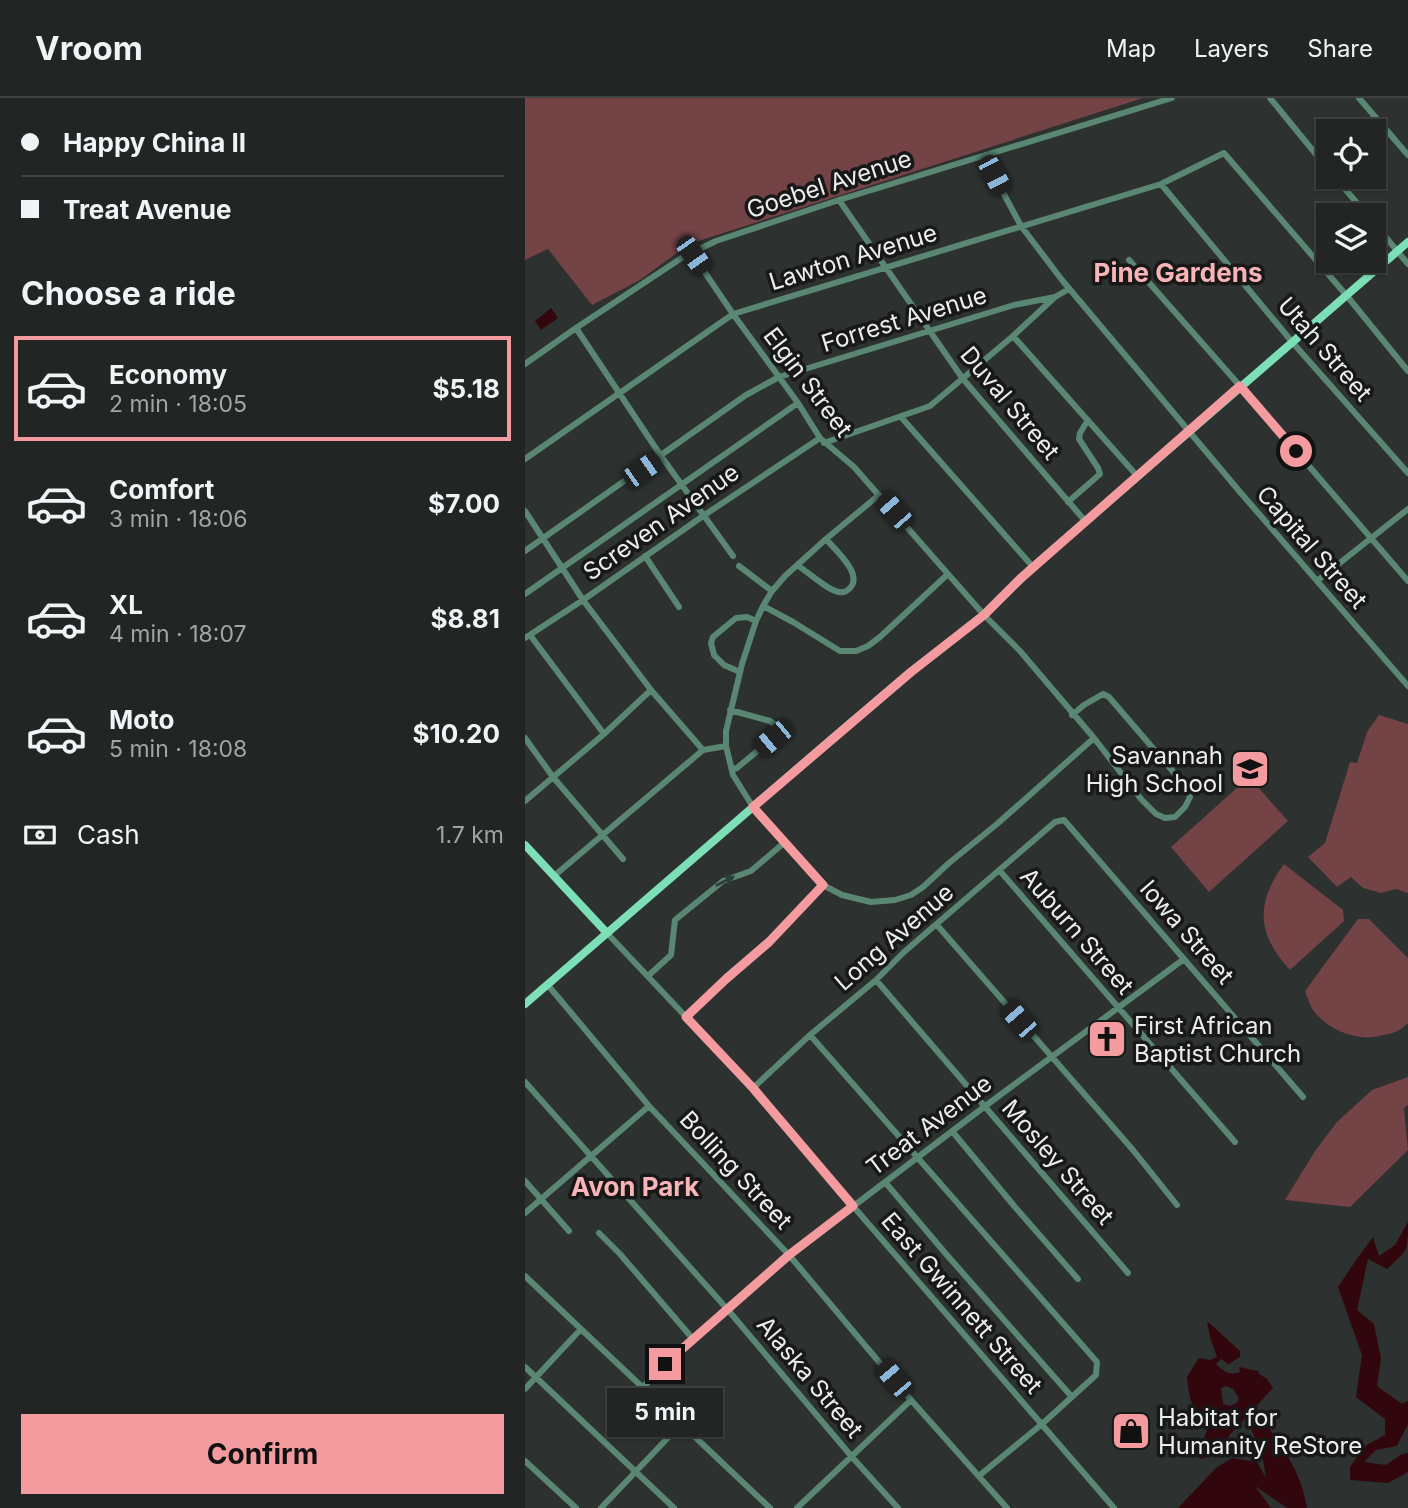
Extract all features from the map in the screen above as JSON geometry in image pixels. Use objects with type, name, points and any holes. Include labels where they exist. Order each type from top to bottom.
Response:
[{"type":"main road","points":[[526,1000],[911,672],[984,615],[1033,567],[1408,242]]},
{"type":"main road","name":"East Gwinnett Street","points":[[525,845],[606,932]]},
{"type":"street","name":"Goebel Avenue","points":[[525,364],[691,252],[716,241],[839,200],[1172,98]]},
{"type":"street","points":[[1270,98],[1316,154]]},
{"type":"street","points":[[1359,98],[1408,155]]},
{"type":"street","name":"Lawton Avenue","points":[[525,459],[733,314],[1161,184],[1224,153],[1347,296]]},
{"type":"street","name":"Capital Street","points":[[984,157],[1021,226],[1069,289],[1408,686]]},
{"type":"street","name":"Utah Street","points":[[1161,184],[1293,343],[1408,472]]},
{"type":"street","points":[[1345,189],[1357,203]]},
{"type":"street","name":"Duval Street","points":[[839,200],[963,379],[1086,522]]},
{"type":"street","points":[[1386,238],[1408,264]]},
{"type":"street","name":"Elgin Street","points":[[691,252],[822,441],[854,467],[984,615],[1020,651],[1072,715],[1094,738],[1126,781],[1156,814],[1164,818],[1175,817],[1185,807],[1190,797],[1188,789],[1109,697],[1103,694],[1096,697],[1072,715]]},
{"type":"street","points":[[1129,260],[1408,581]]},
{"type":"street","name":"Screven Avenue","points":[[527,637],[703,516],[822,441],[930,406],[1055,297],[1069,289]]},
{"type":"street","points":[[1347,296],[1408,371]]},
{"type":"street","name":"Forrest Avenue","points":[[525,551],[746,395],[779,377],[1014,306],[1055,297]]},
{"type":"street","points":[[576,328],[661,456],[733,556]]},
{"type":"street","points":[[1013,336],[1138,477]]},
{"type":"street","points":[[525,594],[798,403]]},
{"type":"street","points":[[901,417],[1033,567]]},
{"type":"street","points":[[1068,502],[1100,474],[1079,439],[1088,420]]},
{"type":"street","points":[[879,495],[797,565],[772,591],[763,606],[740,672],[726,731],[726,746],[733,775],[753,807],[823,885],[842,895],[871,902],[895,900],[911,895],[997,824],[1094,738]]},
{"type":"street","points":[[1317,581],[1408,509]]},
{"type":"street","points":[[525,511],[583,600],[651,690],[703,750]]},
{"type":"street","points":[[797,565],[830,588],[843,593],[848,591],[854,582],[852,570],[826,539]]},
{"type":"street","points":[[645,556],[678,607]]},
{"type":"street","points":[[739,566],[772,591]]},
{"type":"street","points":[[763,606],[840,651],[856,651],[869,646],[880,637],[948,574]]},
{"type":"street","points":[[740,672],[724,665],[714,655],[711,643],[713,638],[736,618],[747,617],[757,621]]},
{"type":"street","points":[[527,637],[604,734]]},
{"type":"street","points":[[525,801],[651,690]]},
{"type":"street","points":[[730,710],[770,721],[774,723],[777,733],[746,761],[732,769]]},
{"type":"street","points":[[525,738],[553,778],[623,859]]},
{"type":"street","points":[[554,876],[703,750],[726,746]]},
{"type":"street","name":"Long Avenue","points":[[753,1088],[904,952],[1055,822],[1063,820]]},
{"type":"street","name":"Iowa Street","points":[[1063,820],[1303,1097]]},
{"type":"street","points":[[648,976],[671,955],[675,919],[715,886],[731,877],[751,871],[785,842]]},
{"type":"street","name":"Auburn Street","points":[[1000,871],[1235,1142]]},
{"type":"street","points":[[686,1017],[769,942],[823,885]]},
{"type":"street","points":[[937,925],[1133,1150],[1177,1205]]},
{"type":"street","name":"East Gwinnett Street","points":[[606,932],[753,1088],[1114,1508]]},
{"type":"street","name":"Treat Avenue","points":[[643,1387],[789,1255],[1184,959]]},
{"type":"street","name":"Mosley Street","points":[[876,980],[1128,1273]]},
{"type":"street","name":"Bolling Street","points":[[547,984],[649,1105],[789,1255],[911,1400],[1007,1508]]},
{"type":"street","points":[[810,1035],[1097,1362],[1096,1375],[1042,1424],[979,1475]]},
{"type":"street","name":"Alaska Street","points":[[525,1082],[728,1310],[898,1508]]},
{"type":"street","points":[[525,1213],[649,1105]]},
{"type":"street","points":[[952,1131],[1079,1279]]},
{"type":"street","points":[[525,1181],[569,1231]]},
{"type":"street","points":[[885,1182],[1072,1396]]},
{"type":"street","points":[[599,1233],[693,1339]]},
{"type":"street","points":[[525,1276],[770,1508]]},
{"type":"street","points":[[525,1389],[581,1329]]},
{"type":"street","points":[[525,1367],[674,1508]]},
{"type":"street","points":[[797,1508],[911,1400]]},
{"type":"street","points":[[601,1508],[681,1424]]},
{"type":"street","points":[[525,1461],[576,1508]]},
{"type":"shaded area","points":[[525,98],[1143,98],[689,244],[640,280],[592,305],[548,249],[525,260]]},
{"type":"shaded area","points":[[551,308],[558,318],[541,330],[535,321]]},
{"type":"shaded area","points":[[1379,715],[1408,724],[1408,893],[1396,889],[1381,893],[1363,888],[1351,877],[1337,887],[1308,857],[1325,843],[1350,762],[1357,763],[1367,732]]},
{"type":"shaded area","points":[[1249,777],[1288,821],[1209,892],[1171,847]]},
{"type":"shaded area","points":[[1284,864],[1343,910],[1344,921],[1290,970],[1271,944],[1264,918],[1268,892]]},
{"type":"shaded area","points":[[1358,919],[1369,919],[1408,958],[1408,1023],[1392,1033],[1360,1037],[1341,1032],[1317,1015],[1305,991]]},
{"type":"shaded area","points":[[1408,1077],[1408,1105],[1404,1108],[1408,1150],[1350,1207],[1285,1200],[1315,1151],[1337,1122],[1372,1090]]},
{"type":"shaded area","points":[[1408,1222],[1408,1240],[1399,1258],[1387,1269],[1368,1259],[1357,1310],[1374,1324],[1381,1359],[1377,1386],[1402,1404],[1408,1401],[1408,1424],[1397,1446],[1376,1450],[1364,1462],[1386,1465],[1408,1453],[1408,1472],[1388,1483],[1350,1480],[1350,1467],[1365,1446],[1385,1435],[1385,1419],[1356,1397],[1362,1355],[1338,1287],[1373,1237],[1379,1256],[1395,1245]]},
{"type":"shaded area","points":[[1207,1321],[1240,1351],[1240,1357],[1229,1364],[1221,1359],[1216,1364],[1221,1369],[1233,1373],[1240,1372],[1239,1367],[1258,1371],[1273,1388],[1213,1453],[1202,1459],[1197,1457],[1210,1422],[1192,1403],[1187,1377],[1199,1358],[1210,1360],[1217,1357]],"holes":[[[1226,1386],[1233,1389],[1239,1398],[1237,1403],[1230,1406],[1223,1404],[1221,1388]]]},
{"type":"shaded area","points":[[1258,1413],[1295,1469],[1307,1508],[1287,1508],[1255,1486],[1271,1508],[1178,1508],[1216,1468],[1232,1458],[1257,1462],[1266,1478],[1262,1453],[1249,1424]]},
{"type":"place","name":"Savannah High School","points":[[1250,769]]},
{"type":"place","name":"First African Baptist Church","points":[[1107,1039]]},
{"type":"place","name":"Habitat for Humanity ReStore","points":[[1131,1431]]},
{"type":"district","name":"Pine Gardens","points":[[1178,272]]},
{"type":"district","name":"Avon Park","points":[[635,1186]]},
{"type":"route","points":[[665,1364],[789,1255],[853,1206],[753,1088],[686,1017],[769,942],[823,885],[753,807],[911,672],[984,615],[1020,579],[1240,386],[1296,451]]}]
